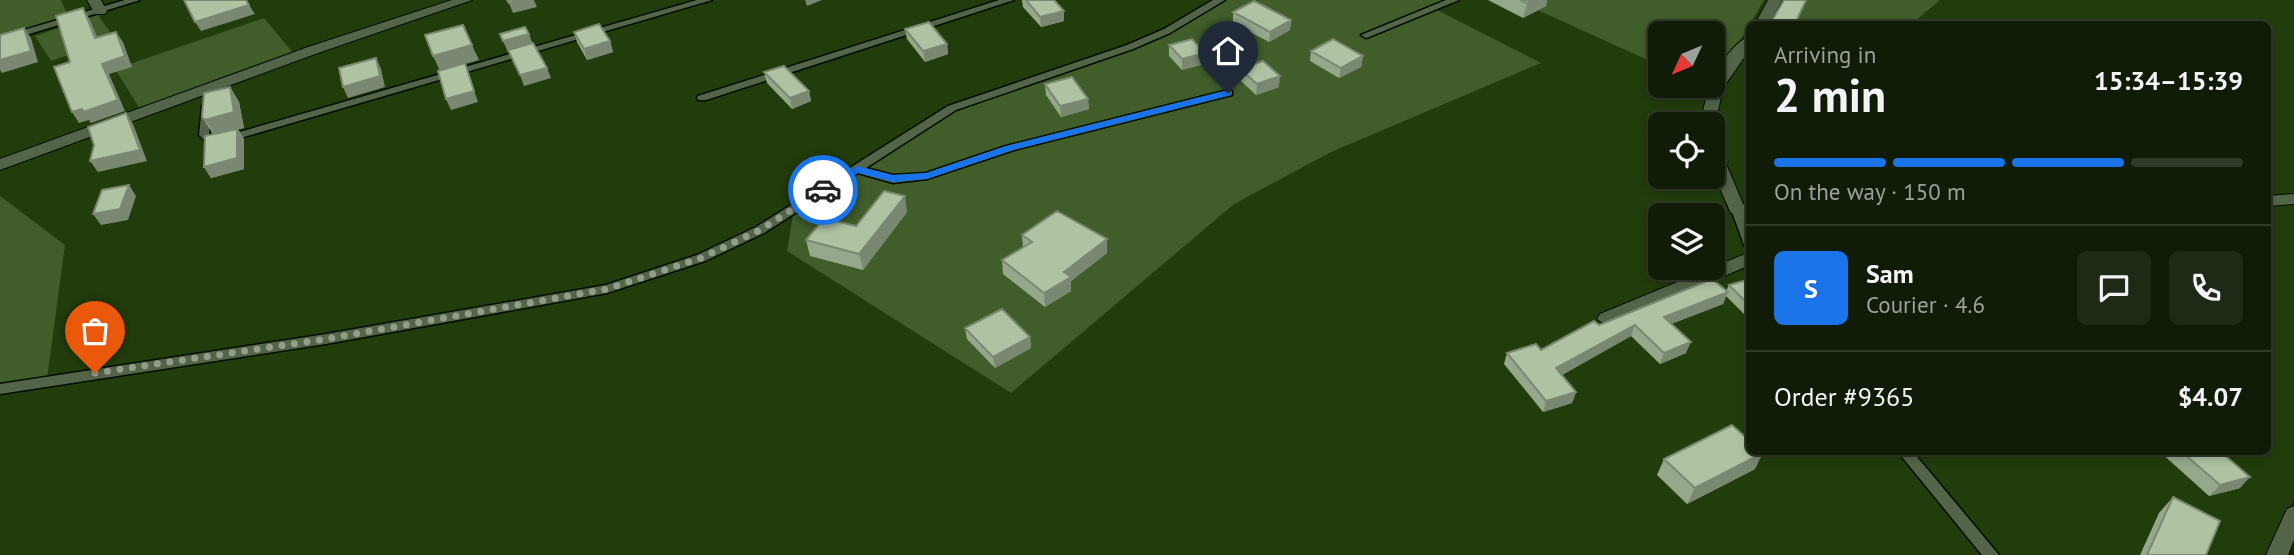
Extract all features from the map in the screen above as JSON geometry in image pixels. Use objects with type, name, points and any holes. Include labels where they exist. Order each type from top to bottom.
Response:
[{"type":"street","points":[[0,165],[207,89],[465,0]]},
{"type":"street","points":[[1764,21],[1775,0]]},
{"type":"street","points":[[1709,112],[1721,72],[1746,44]]},
{"type":"street","points":[[1725,174],[1744,209]]},
{"type":"street","points":[[2271,201],[2294,199]]},
{"type":"street","points":[[1606,319],[1746,260]]},
{"type":"street","points":[[2277,555],[2294,515]]},
{"type":"lane","points":[[0,40],[97,5],[135,0]]},
{"type":"lane","points":[[207,89],[204,135],[211,141],[223,140],[707,0]]},
{"type":"lane","points":[[702,98],[1009,0]]},
{"type":"lane","points":[[0,389],[326,339],[607,289],[701,258],[740,240],[952,108],[1130,47],[1167,31],[1220,0]]},
{"type":"lane","points":[[1366,35],[1454,0]]},
{"type":"lane","points":[[857,169],[893,178],[927,176],[1010,148],[1228,93]]},
{"type":"lane","points":[[1908,455],[1991,555]]},
{"type":"green space","points":[[0,0],[2294,0],[2294,499],[2271,555],[0,555]]},
{"type":"green space","points":[[0,0],[61,0],[69,19],[0,39]]},
{"type":"green space","points":[[1223,0],[1457,0],[1437,10],[1541,63],[1331,152],[1234,204],[1011,393],[787,251],[793,215],[933,119],[998,90],[1141,46]]},
{"type":"green space","points":[[1515,0],[1764,0],[1752,21],[1746,21],[1746,31],[1729,60],[1726,60],[1726,21],[1648,21],[1648,60]]},
{"type":"green space","points":[[1802,0],[1940,0],[1918,21],[1785,21]]},
{"type":"green space","points":[[98,15],[115,39],[51,61],[35,36]]},
{"type":"green space","points":[[264,18],[294,54],[140,109],[115,69]]},
{"type":"green space","points":[[0,196],[65,245],[46,386],[0,392]]},
{"type":"building","points":[[184,0],[246,0],[249,5],[195,22]]},
{"type":"building","points":[[1026,0],[1054,0],[1064,11],[1040,17]]},
{"type":"building","points":[[1784,0],[1806,0],[1796,21],[1772,21]]},
{"type":"building","points":[[1254,1],[1291,20],[1270,32],[1233,12]]},
{"type":"building","points":[[83,8],[95,38],[116,32],[125,56],[102,64],[118,100],[83,112],[82,109],[72,112],[54,67],[70,62],[56,16]]},
{"type":"building","points":[[929,22],[947,44],[923,51],[905,29]]},
{"type":"building","points":[[599,24],[610,41],[584,49],[574,32]]},
{"type":"building","points":[[463,25],[472,45],[433,56],[425,35]]},
{"type":"building","points":[[525,27],[529,34],[503,41],[500,34]]},
{"type":"building","points":[[24,28],[31,51],[0,60],[0,35]]},
{"type":"building","points":[[1192,39],[1205,53],[1182,59],[1169,45]]},
{"type":"building","points":[[1333,39],[1363,56],[1341,68],[1311,51]]},
{"type":"building","points":[[533,43],[547,68],[520,75],[508,50]]},
{"type":"building","points":[[376,58],[380,76],[343,87],[339,68]]},
{"type":"building","points":[[1263,61],[1280,76],[1257,84],[1240,69]]},
{"type":"building","points":[[465,63],[474,91],[446,99],[438,71]]},
{"type":"building","points":[[784,66],[809,91],[790,98],[764,72]]},
{"type":"building","points":[[1072,77],[1088,99],[1060,106],[1045,84]]},
{"type":"building","points":[[230,87],[234,112],[205,120],[202,117],[204,93]]},
{"type":"building","points":[[126,113],[140,150],[90,161],[94,145],[88,127]]},
{"type":"building","points":[[237,129],[237,158],[204,167],[205,136]]},
{"type":"building","points":[[129,185],[120,209],[93,214],[102,190]]},
{"type":"building","points":[[884,191],[905,196],[859,254],[806,240],[824,218],[856,226]]},
{"type":"building","points":[[1057,211],[1107,239],[1064,272],[1071,277],[1044,293],[1002,260],[1032,242],[1022,235]]},
{"type":"building","points":[[1710,280],[1728,292],[1664,317],[1691,342],[1664,353],[1635,325],[1556,368],[1576,392],[1546,401],[1507,353],[1536,344],[1541,350],[1594,321],[1599,325]]},
{"type":"building","points":[[1746,280],[1746,302],[1729,285]]},
{"type":"building","points":[[1002,309],[1030,337],[993,357],[965,328]]},
{"type":"building","points":[[1732,425],[1746,437],[1746,455],[1759,455],[1695,488],[1664,459]]},
{"type":"building","points":[[2185,455],[2224,455],[2250,477],[2220,485]]},
{"type":"building","points":[[2173,497],[2220,521],[2206,555],[2147,555]]},
{"type":"way so far","points":[[95,373],[326,339],[607,289],[701,258],[760,230],[823,190]]},
{"type":"route","points":[[823,190],[857,169],[882,177],[904,179],[927,176],[1010,148],[1228,93]]}]
